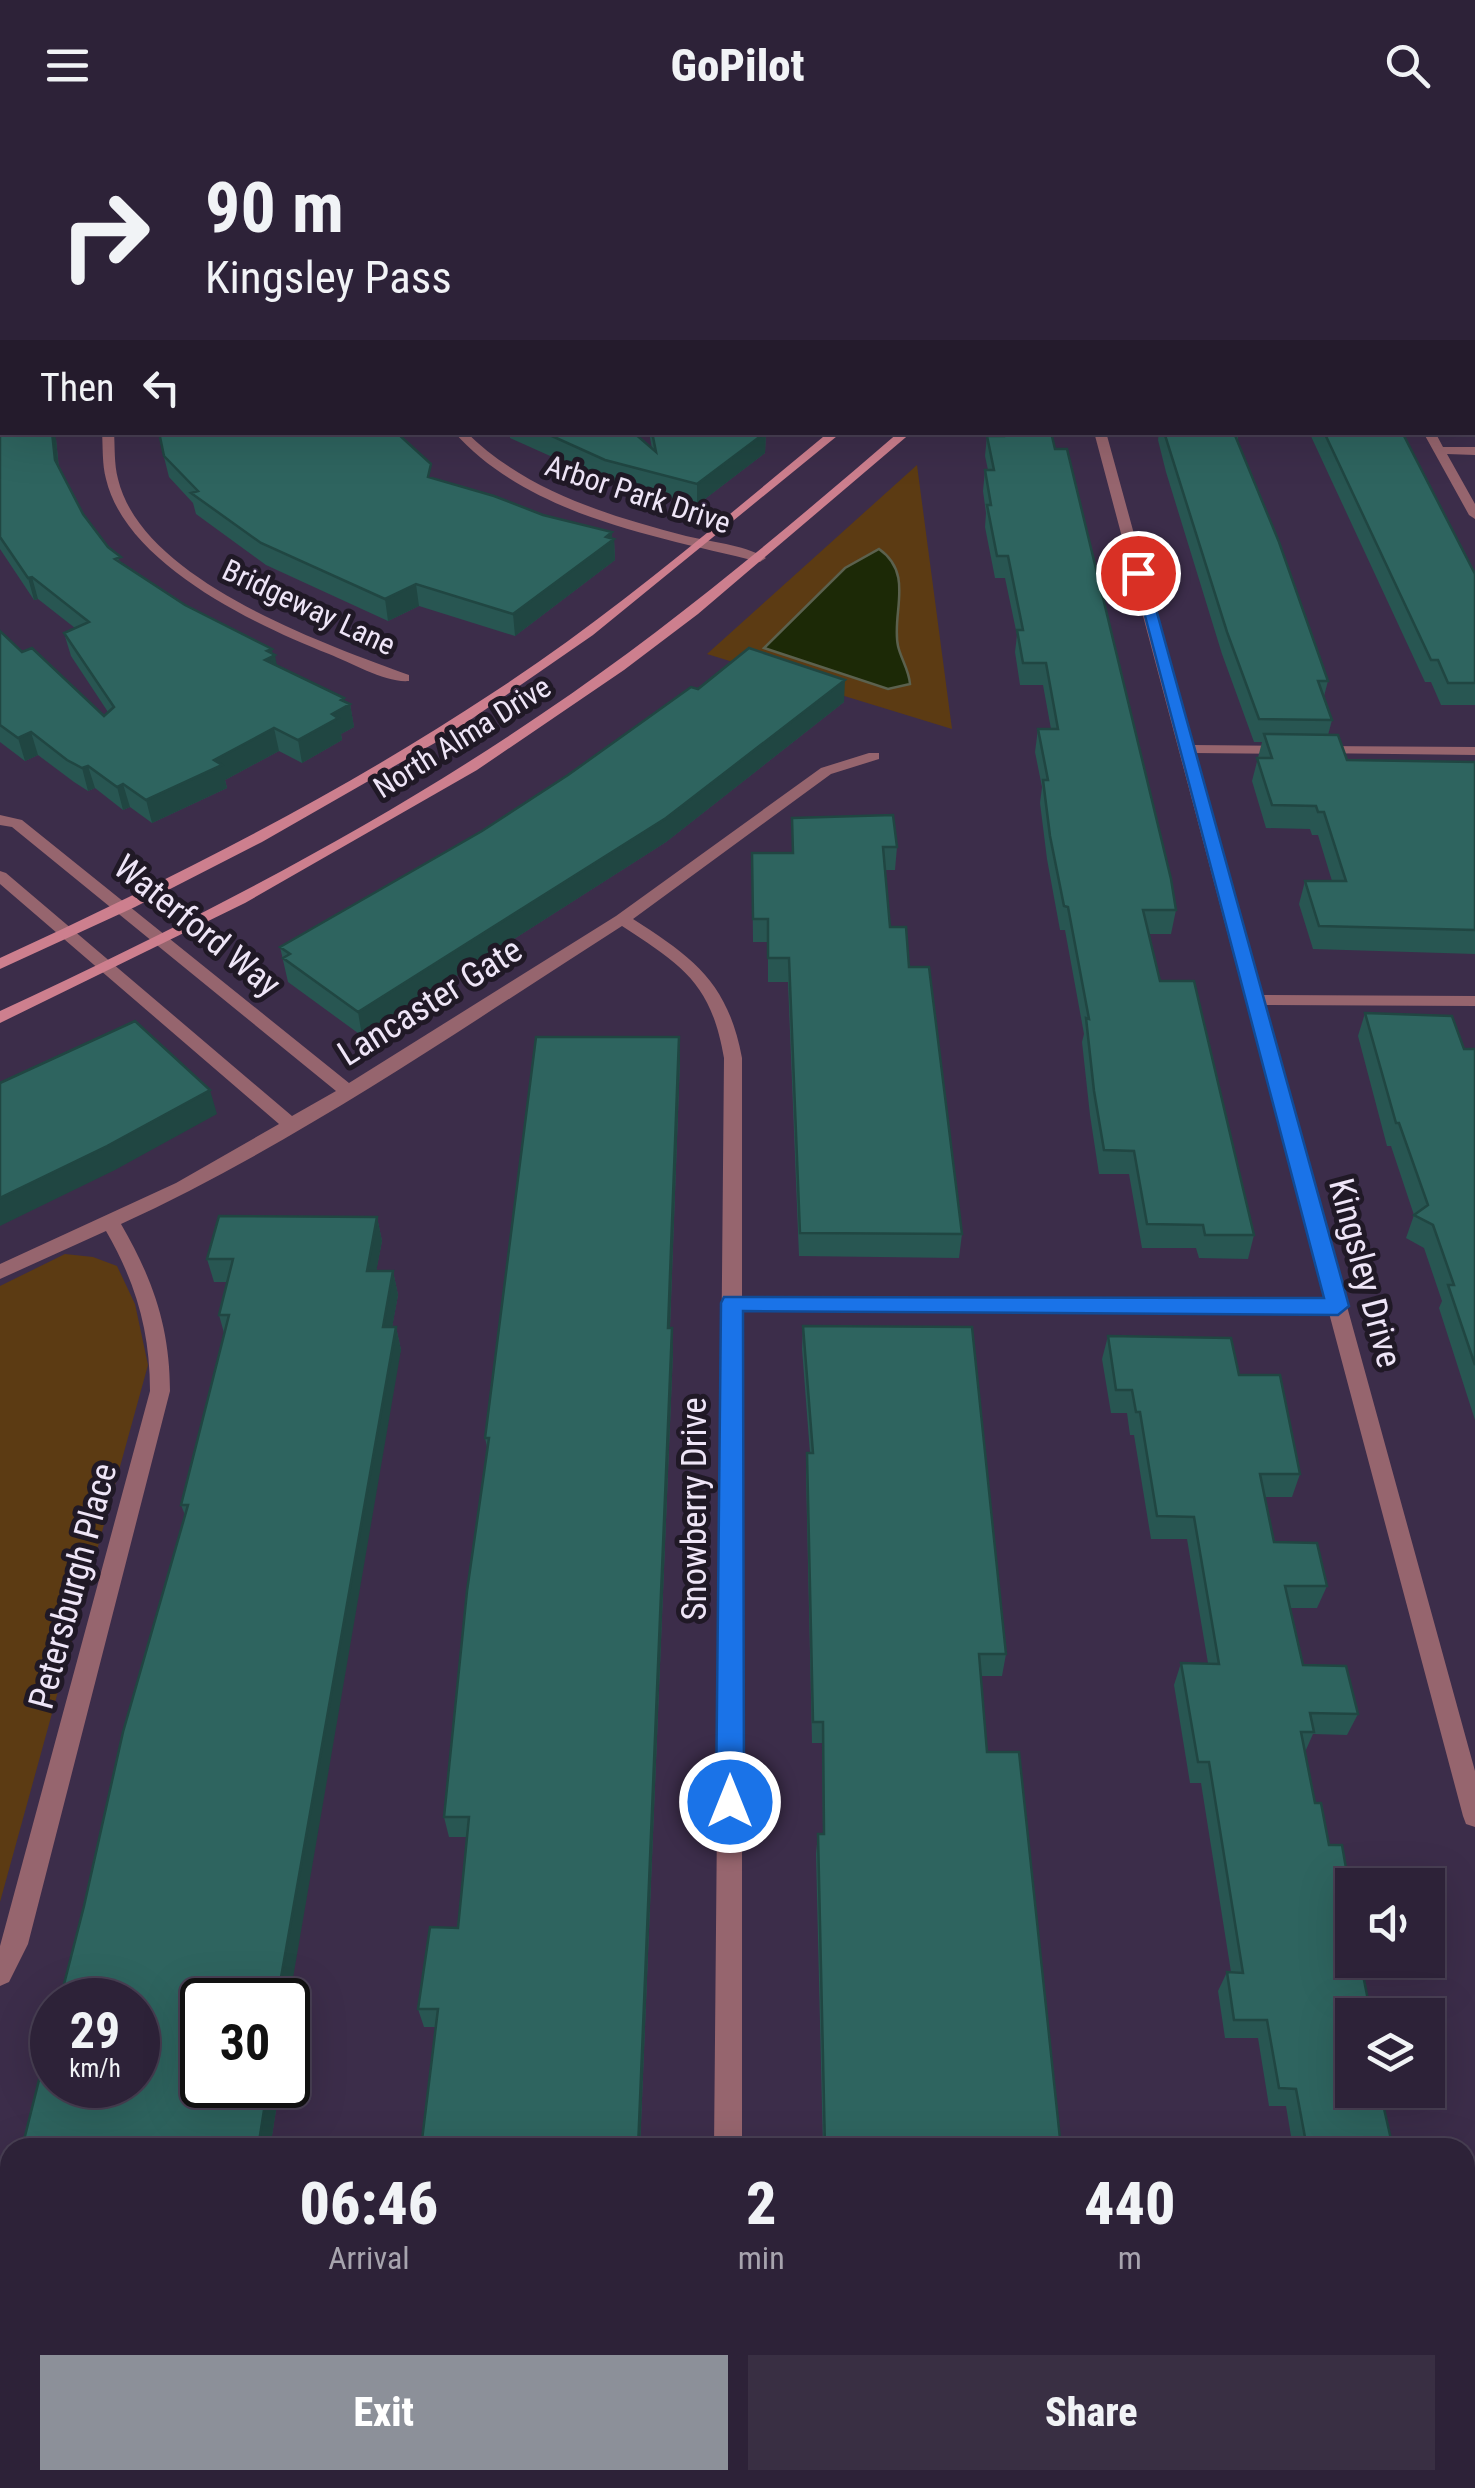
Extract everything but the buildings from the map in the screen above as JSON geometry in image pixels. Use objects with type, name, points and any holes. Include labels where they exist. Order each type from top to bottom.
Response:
[{"type":"main road","name":"North Alma Drive","points":[[0,964],[122,908],[346,789],[436,736],[562,652],[834,435]]},
{"type":"main road","name":"North Alma Drive","points":[[0,1018],[162,939],[325,852],[486,756],[619,667],[760,558],[904,435]]},
{"type":"street","name":"Bridgeway Lane","points":[[108,435],[108,466],[116,494],[133,522],[190,578],[279,627],[404,678]]},
{"type":"street","name":"Arbor Park Drive","points":[[461,435],[474,452],[517,481],[576,504],[760,558]]},
{"type":"street","name":"Kingsley Drive","points":[[1101,435],[1475,1816]]},
{"type":"street","points":[[1432,435],[1475,516]]},
{"type":"street","points":[[1439,450],[1475,451]]},
{"type":"street","points":[[1186,749],[1475,750]]},
{"type":"street","name":"Lancaster Gate","points":[[0,1272],[184,1188],[348,1092],[622,920],[826,771],[874,756]]},
{"type":"street","name":"Waterford Way","points":[[0,820],[18,823],[348,1092]]},
{"type":"street","points":[[0,876],[291,1125]]},
{"type":"street","name":"Snowberry Drive","points":[[622,920],[670,950],[706,981],[729,1022],[733,1058],[728,2138]]},
{"type":"street","points":[[1254,1000],[1475,1002]]},
{"type":"street","name":"Petersburgh Place","points":[[0,1972],[15,1944],[160,1391],[162,1348],[155,1312],[144,1280],[109,1220]]},
{"type":"street","points":[[732,1303],[1338,1306]]},
{"type":"shaded area","points":[[917,465],[952,729],[707,654]]},
{"type":"shaded area","points":[[879,549],[890,559],[899,582],[898,646],[910,684],[888,689],[764,648],[845,568]]},
{"type":"shaded area","points":[[65,1254],[93,1257],[117,1266],[135,1304],[148,1365],[0,1902],[0,1286]]},
{"type":"route","points":[[730,1802],[732,1303],[1338,1306],[1138,573]]}]
